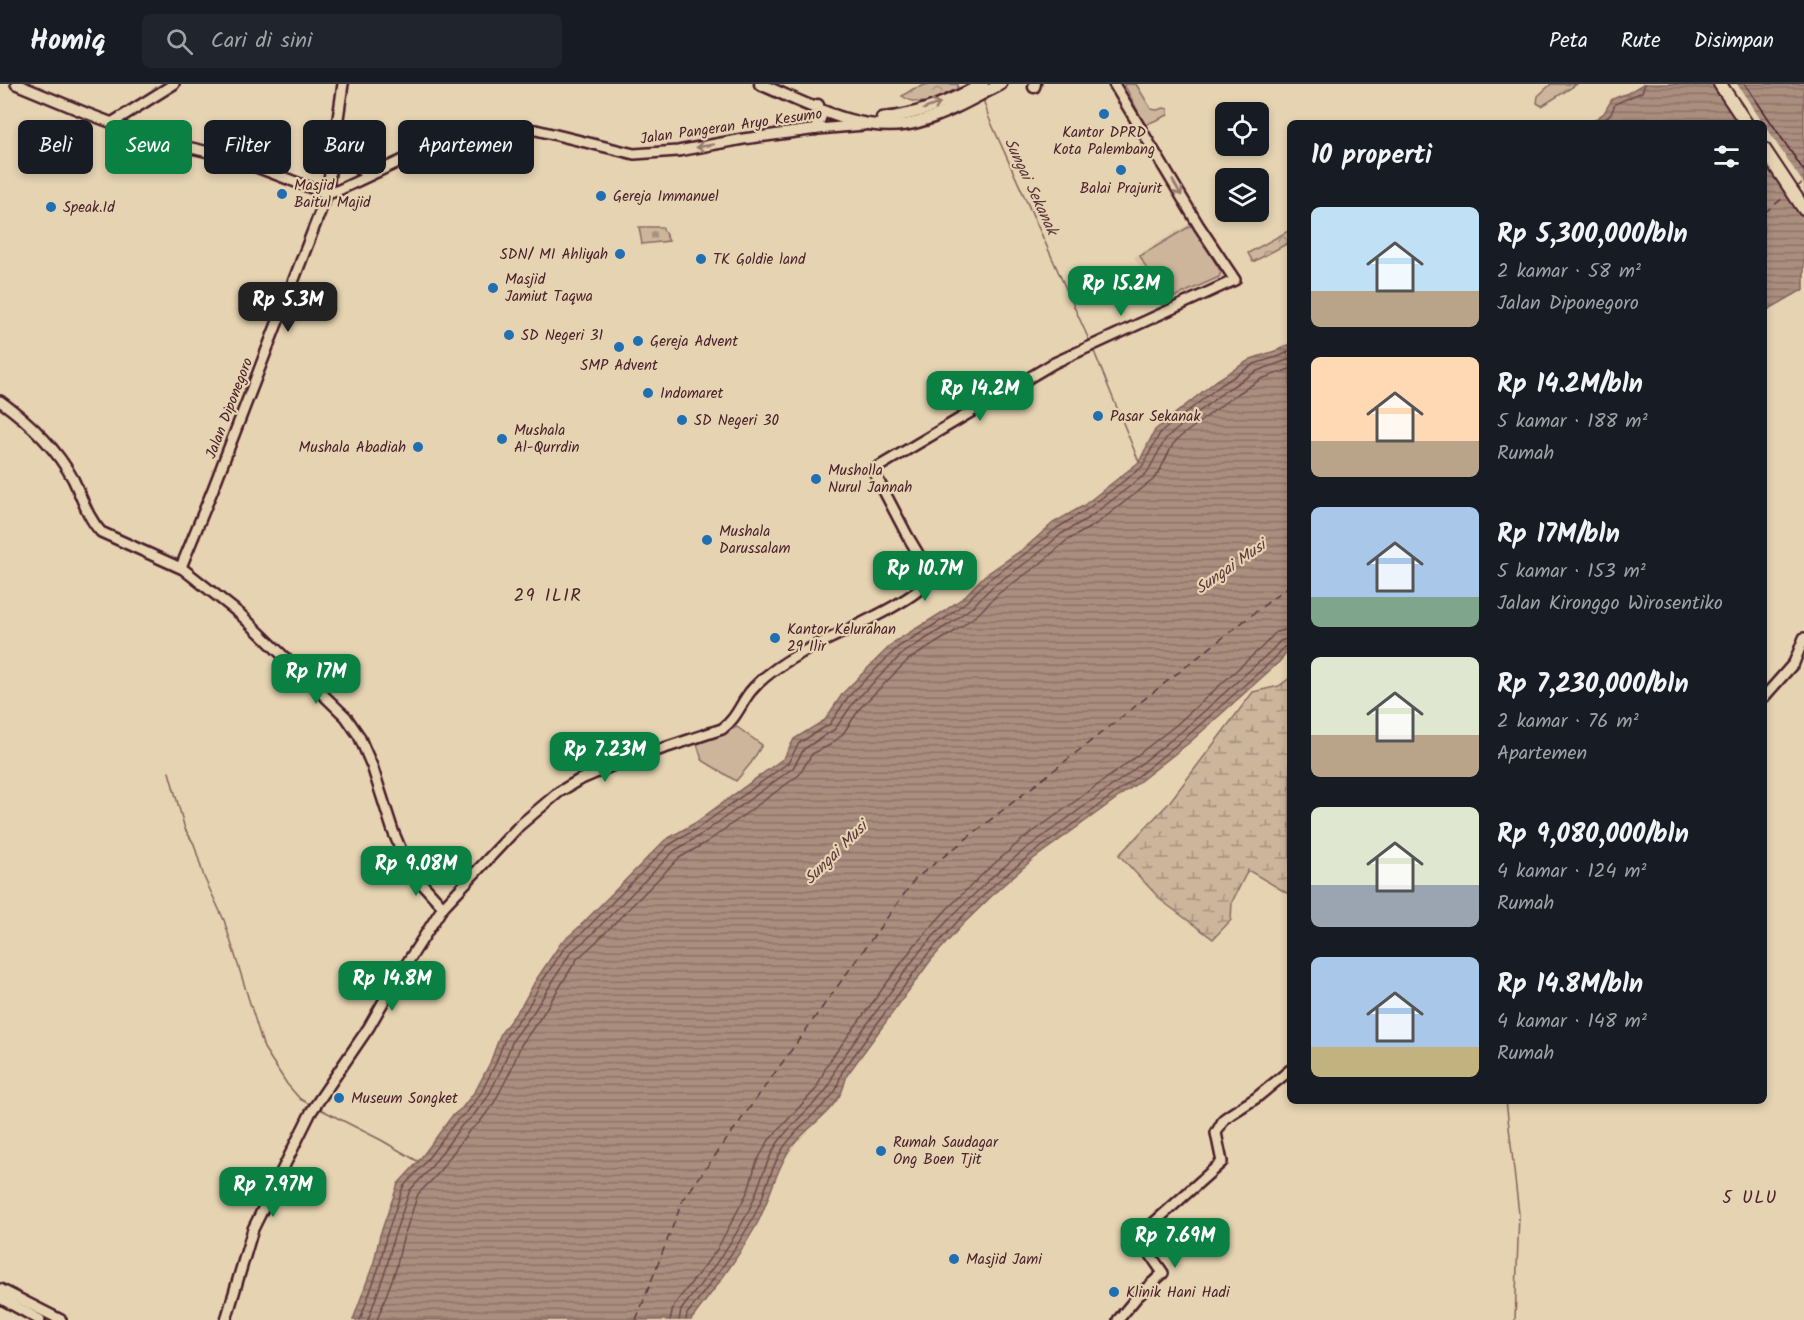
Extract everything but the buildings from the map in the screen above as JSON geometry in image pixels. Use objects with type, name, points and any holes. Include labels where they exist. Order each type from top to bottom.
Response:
[{"type":"highway","points":[[1720,84],[1744,120]]},
{"type":"highway","points":[[1728,84],[1753,120]]},
{"type":"highway","points":[[1767,141],[1804,196]]},
{"type":"highway","points":[[1767,153],[1804,208]]},
{"type":"main road","points":[[760,84],[867,125],[916,123],[986,87],[1001,84]]},
{"type":"main road","points":[[776,84],[817,105],[850,115],[885,118],[909,115],[968,97]]},
{"type":"main road","points":[[816,129],[821,121],[817,105]]},
{"type":"street","points":[[16,84],[107,120]]},
{"type":"street","points":[[116,120],[174,84]]},
{"type":"street","name":"Jalan Diponegoro","points":[[338,120],[343,84]]},
{"type":"street","points":[[226,1320],[253,1229],[317,1101],[369,1027],[443,907],[520,825],[559,792],[579,780],[610,766],[721,729],[734,719],[748,694],[776,669],[802,652],[881,612],[921,589],[928,582],[929,572],[873,470],[1046,367],[1235,280],[1199,226],[1114,84]]},
{"type":"street","points":[[129,120],[131,110]]},
{"type":"street","name":"Jalan Pangeran Aryo Kesumo","points":[[327,194],[443,141],[466,133],[495,128],[536,130],[634,154],[655,153],[816,129],[867,125]]},
{"type":"street","points":[[192,148],[256,165],[327,194]]},
{"type":"street","name":"Jalan Diponegoro","points":[[182,568],[327,194],[330,174]]},
{"type":"street","points":[[0,401],[35,430],[52,450],[73,479],[92,522],[101,532],[182,568],[240,614],[346,717],[359,736],[372,766],[393,831],[409,869],[443,907]]},
{"type":"street","points":[[1767,694],[1794,663],[1804,638]]},
{"type":"street","points":[[1118,1320],[1137,1297],[1163,1273],[1146,1247],[1145,1236],[1149,1227],[1222,1162],[1216,1133],[1224,1119],[1256,1098],[1287,1072]]},
{"type":"street","points":[[0,1289],[61,1320]]},
{"type":"street","points":[[0,1298],[40,1320]]},
{"type":"street","points":[[0,1304],[27,1320]]},
{"type":"shaded area","points":[[1194,221],[1225,273],[1224,279],[1171,303],[1161,304],[1134,257]]},
{"type":"green space","points":[[928,84],[958,84],[957,91],[937,101],[915,102],[902,96]]},
{"type":"green space","points":[[1124,84],[1136,84],[1151,109],[1168,109],[1168,115],[1145,125]]},
{"type":"green space","points":[[1551,84],[1577,84],[1542,106],[1537,103],[1538,96]]},
{"type":"green space","points":[[1192,225],[1221,272],[1219,277],[1168,300],[1162,299],[1140,256]]},
{"type":"green space","points":[[639,227],[662,227],[669,241],[642,244]]},
{"type":"green space","points":[[1287,232],[1287,244],[1253,262],[1248,253]]},
{"type":"green space","points":[[1287,680],[1287,893],[1248,870],[1232,902],[1231,920],[1213,939],[1162,901],[1119,855],[1168,804],[1253,692],[1279,686]]},
{"type":"green space","points":[[737,727],[762,745],[736,781],[702,760],[697,744]]},
{"type":"water","points":[[1643,84],[1804,84],[1804,289],[1767,310],[1767,120],[1594,120],[1604,113],[1612,99]]},
{"type":"water","name":"Sungai Musi","points":[[1287,346],[1287,653],[1190,742],[1032,860],[962,925],[931,960],[847,1075],[836,1102],[799,1138],[787,1154],[751,1235],[691,1320],[353,1320],[398,1184],[418,1162],[452,1116],[462,1108],[476,1090],[490,1063],[501,1033],[522,1005],[561,943],[665,840],[695,823],[784,758],[794,739],[825,720],[843,693],[894,642],[964,597],[984,576],[1026,547],[1053,523],[1083,506],[1139,462],[1155,430],[1217,380],[1251,359]]},
{"type":"pier","points":[[1712,84],[1737,84],[1761,120],[1736,120]]},
{"type":"pier","points":[[1767,129],[1804,184],[1804,221],[1767,166]]},
{"type":"waterway","name":"Sungai Sekanak","points":[[983,99],[989,118],[1090,342]]},
{"type":"waterway","name":"Sungai Sekanak","points":[[1093,349],[1139,462]]},
{"type":"waterway","points":[[169,772],[185,829],[194,844],[204,877],[224,920],[264,1048],[287,1084],[300,1099],[311,1105]]},
{"type":"waterway","points":[[1506,1104],[1519,1214],[1515,1320]]},
{"type":"waterway","points":[[318,1108],[419,1162]]},
{"type":"ferry route","points":[[1795,188],[1804,182]]},
{"type":"ferry route","points":[[1767,211],[1787,195]]},
{"type":"ferry route","points":[[636,1320],[683,1200],[915,879],[1287,587]]},
{"type":"tram line","points":[[1745,84],[1804,171]]},
{"type":"place","name":"Kantor DPRD Kota Palembang","points":[[1104,114]]},
{"type":"place","name":"Balai Prajurit","points":[[1121,170]]},
{"type":"place","name":"Masjid Baitul Majid","points":[[282,194]]},
{"type":"place","name":"Gereja Immanuel","points":[[601,196]]},
{"type":"place","name":"Speak.Id","points":[[51,207]]},
{"type":"place","name":"SDN/ MI Ahliyah","points":[[620,254]]},
{"type":"place","name":"TK Goldie land","points":[[701,259]]},
{"type":"place","name":"Masjid Jamiut Taqwa","points":[[493,288]]},
{"type":"place","name":"SD Negeri 31","points":[[509,335]]},
{"type":"place","name":"Gereja Advent","points":[[638,341]]},
{"type":"place","name":"SMP Advent","points":[[619,347]]},
{"type":"place","name":"Indomaret","points":[[648,393]]},
{"type":"place","name":"Pasar Sekanak","points":[[1098,416]]},
{"type":"place","name":"SD Negeri 30","points":[[682,420]]},
{"type":"place","name":"Mushala Al-Qurrdin","points":[[502,439]]},
{"type":"place","name":"Mushala Abadiah","points":[[418,447]]},
{"type":"place","name":"Musholla Nurul Jannah","points":[[816,479]]},
{"type":"place","name":"Mushala Darussalam","points":[[707,540]]},
{"type":"place","name":"Kantor Kelurahan 29 Ilir","points":[[775,638]]},
{"type":"place","name":"Museum Songket","points":[[339,1098]]},
{"type":"place","name":"Rumah Saudagar Ong Boen Tjit","points":[[881,1151]]},
{"type":"place","name":"Masjid Jami","points":[[954,1259]]},
{"type":"place","name":"Klinik Hani Hadi","points":[[1114,1292]]},
{"type":"district","name":"29 ILIR","points":[[548,595]]},
{"type":"district","name":"5 ULU","points":[[1750,1197]]}]
